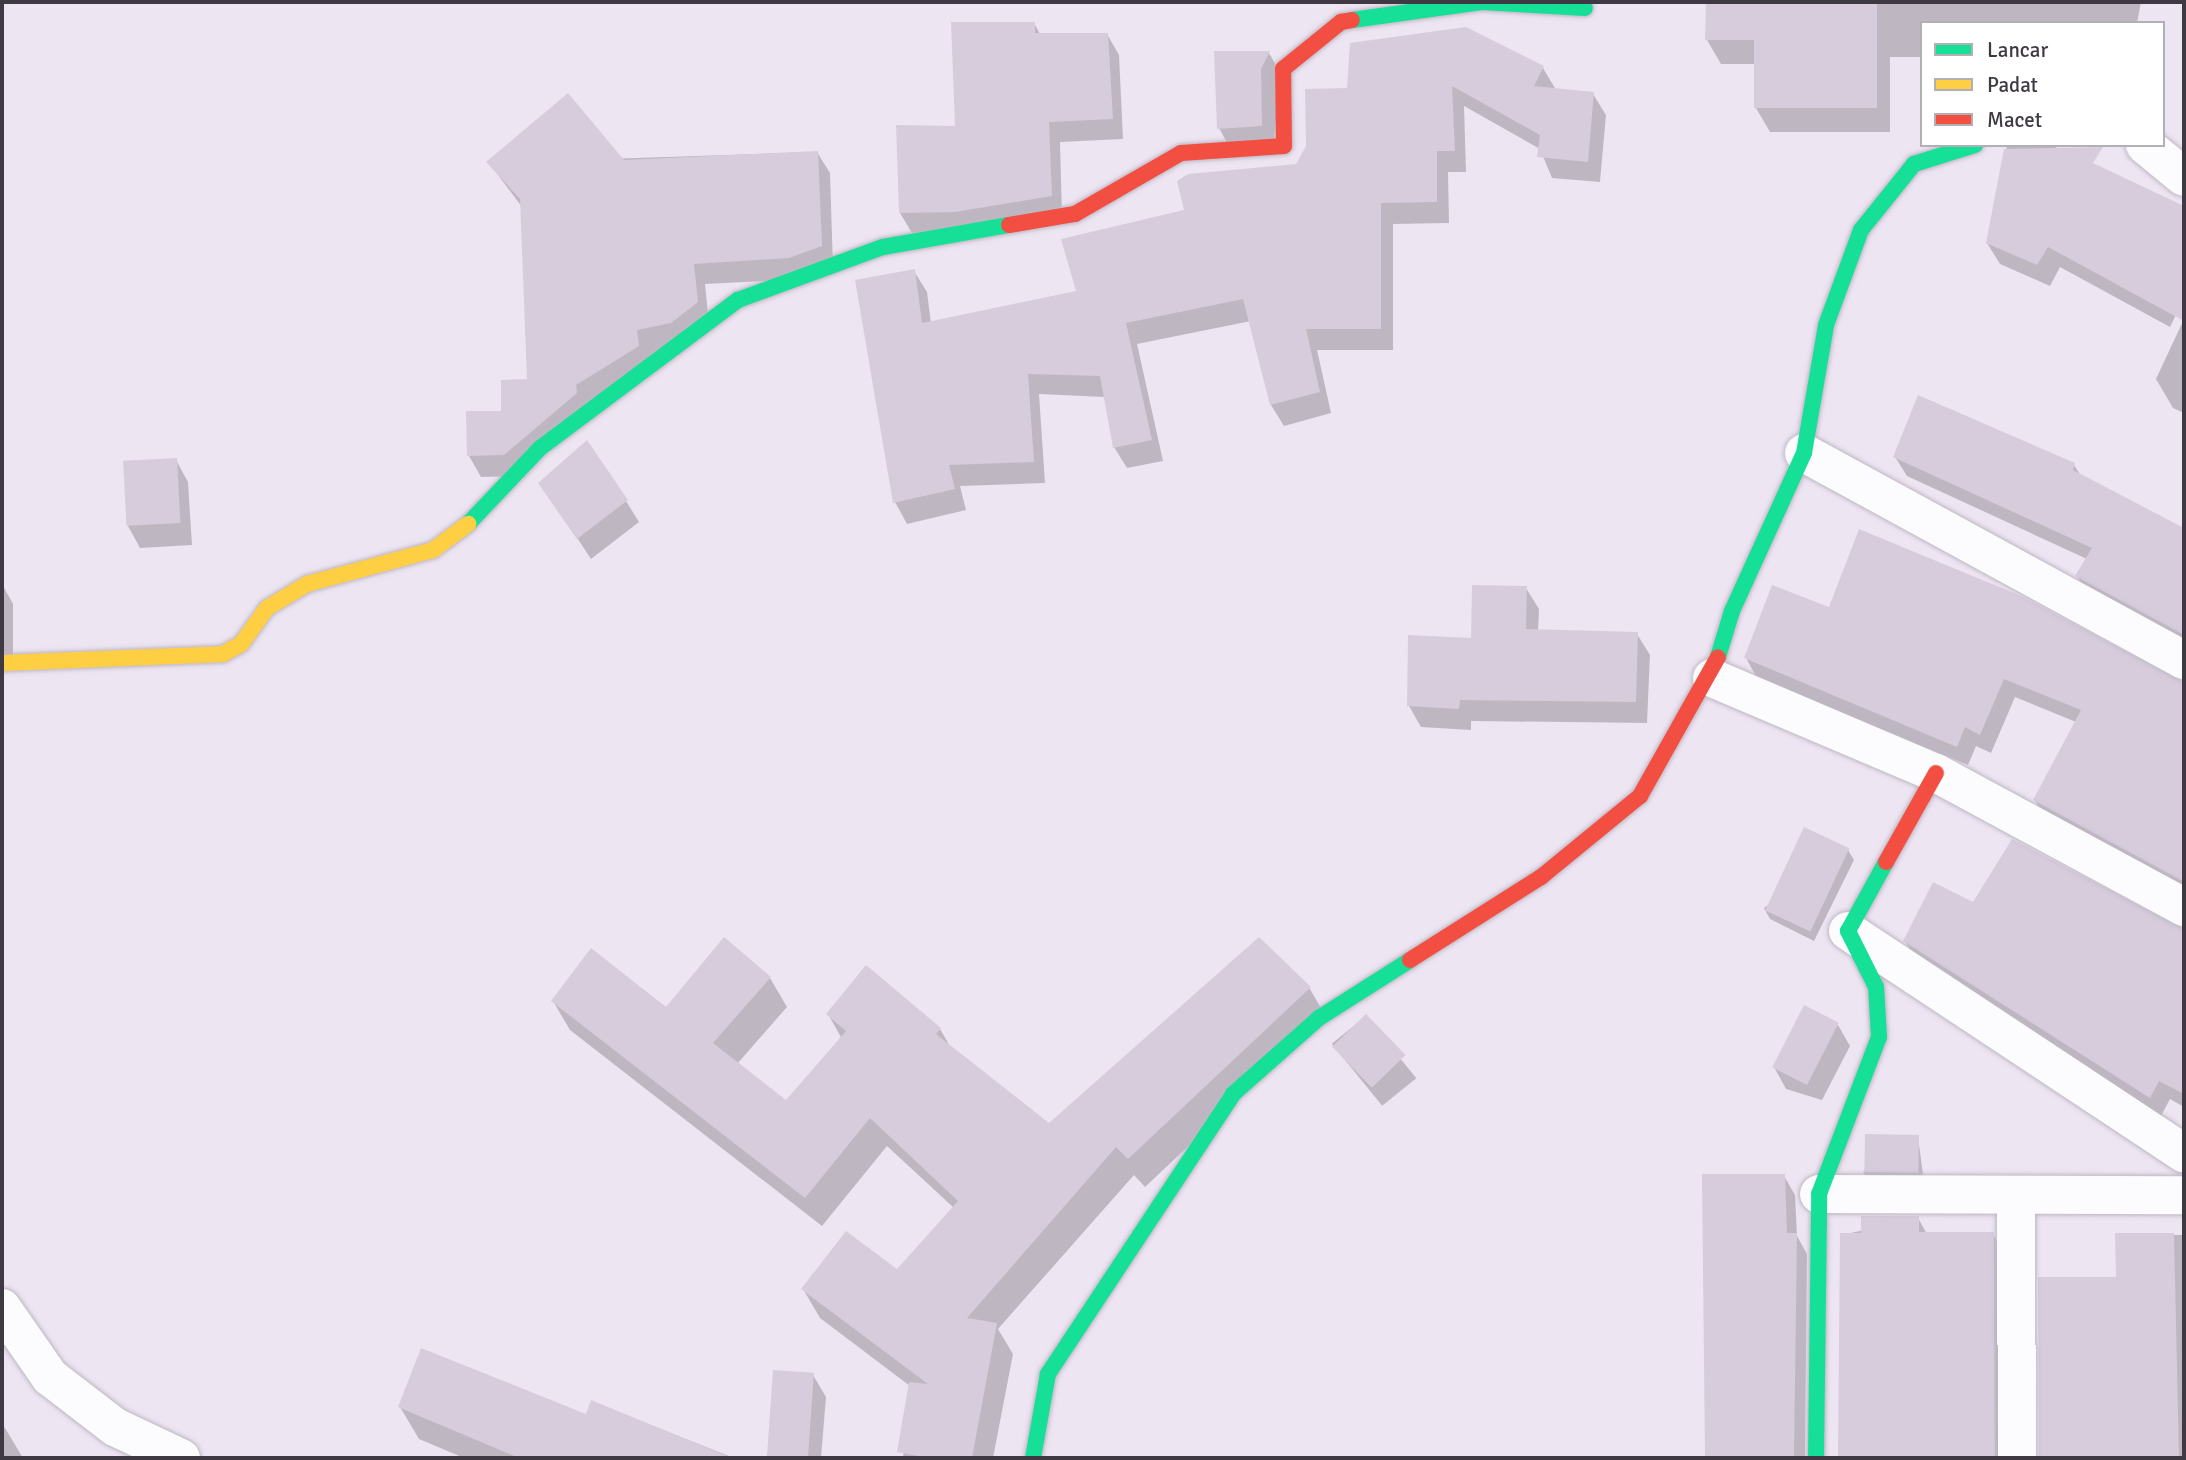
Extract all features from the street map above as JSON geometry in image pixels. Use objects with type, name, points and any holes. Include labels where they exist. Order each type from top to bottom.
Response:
[{"type":"street","points":[[2,663],[223,654],[241,645],[267,608],[307,584],[433,550],[479,516],[540,447],[738,300],[883,247],[1075,214],[1181,153],[1284,146],[1283,69],[1341,22],[1482,2],[1585,8]]},
{"type":"street","points":[[1033,1458],[1048,1374],[1233,1094],[1319,1018],[1541,877],[1640,796],[1712,678],[1732,611],[1804,453],[1826,325],[1861,230],[1914,164],[1969,147]]},
{"type":"street","points":[[2147,147],[2184,177]]},
{"type":"street","points":[[1804,453],[2184,660]]},
{"type":"street","points":[[1712,678],[1936,773],[2184,906]]},
{"type":"street","points":[[1848,931],[1936,773]]},
{"type":"street","points":[[1848,931],[2184,1153]]},
{"type":"street","points":[[1816,1458],[1819,1194],[1879,1037],[1876,988],[1848,931]]},
{"type":"street","points":[[1819,1194],[2016,1198],[2184,1195]]},
{"type":"street","points":[[2016,1198],[2017,1458]]},
{"type":"street","points":[[2,1308],[50,1377],[115,1427],[181,1458]]},
{"type":"building","points":[[1706,2],[1877,2],[1877,108],[1754,108],[1754,40],[1705,40]]},
{"type":"building","points":[[951,22],[1035,22],[1035,33],[1108,33],[1113,119],[1049,122],[1052,196],[955,212],[899,213],[896,125],[955,126]]},
{"type":"building","points":[[1466,27],[1544,66],[1534,86],[1594,92],[1588,162],[1537,157],[1540,135],[1452,86],[1455,151],[1437,151],[1437,202],[1381,203],[1381,329],[1306,329],[1320,392],[1270,405],[1243,299],[1126,323],[1152,440],[1113,448],[1100,376],[1028,374],[1034,462],[949,465],[955,489],[893,503],[855,280],[915,269],[922,323],[1076,291],[1061,239],[1184,210],[1177,181],[1188,174],[1296,164],[1306,146],[1305,89],[1347,88],[1350,43]]},
{"type":"building","points":[[1214,51],[1270,51],[1261,69],[1262,126],[1217,129]]},
{"type":"building","points":[[568,93],[624,160],[818,151],[822,246],[789,258],[694,264],[698,302],[671,323],[637,330],[639,346],[576,385],[577,393],[504,455],[467,456],[466,411],[501,411],[501,380],[527,379],[520,199],[486,162]]},
{"type":"building","points":[[2103,147],[2093,163],[2184,206],[2184,321],[2048,247],[2037,265],[1986,243],[2004,149]]},
{"type":"building","points":[[1918,395],[2075,463],[2073,470],[2184,528],[2184,635],[2075,576],[2092,548],[1893,457]]},
{"type":"building","points":[[587,440],[628,500],[577,539],[538,483]]},
{"type":"building","points":[[177,458],[180,523],[126,526],[123,461]]},
{"type":"building","points":[[1859,529],[2021,596],[2184,682],[2184,882],[2033,800],[2081,710],[2004,679],[1980,735],[1965,727],[1957,747],[1744,658],[1772,585],[1829,607]]},
{"type":"building","points":[[1472,585],[1527,586],[1526,629],[1638,632],[1636,702],[1460,700],[1459,709],[1407,706],[1408,635],[1471,638]]},
{"type":"building","points":[[1804,827],[1849,848],[1810,932],[1765,910]]},
{"type":"building","points":[[2012,839],[2184,929],[2184,1094],[2159,1081],[2150,1098],[1903,941],[1933,882],[1973,902]]},
{"type":"building","points":[[724,937],[771,977],[713,1043],[786,1100],[846,1031],[826,1014],[866,965],[941,1028],[936,1034],[1049,1123],[1259,937],[1311,987],[1128,1159],[1116,1147],[967,1318],[997,1323],[972,1458],[928,1458],[897,1452],[909,1382],[928,1384],[801,1289],[846,1231],[897,1269],[958,1201],[870,1118],[805,1198],[551,1001],[591,948],[666,1007]]},
{"type":"building","points":[[1804,1005],[1839,1023],[1807,1085],[1772,1067]]},
{"type":"building","points":[[1366,1014],[1406,1055],[1372,1088],[1332,1047]]},
{"type":"building","points":[[1865,1134],[1919,1135],[1918,1173],[1864,1172]]},
{"type":"building","points":[[1702,1174],[1785,1174],[1787,1233],[1797,1233],[1794,1458],[1705,1458]]},
{"type":"building","points":[[1861,1216],[1919,1216],[1919,1232],[1994,1232],[1995,1458],[1838,1458],[1840,1233],[1861,1233]]},
{"type":"building","points":[[2115,1233],[2174,1233],[2179,1458],[2039,1458],[2038,1277],[2116,1277]]},
{"type":"building","points":[[421,1348],[586,1414],[591,1400],[732,1458],[519,1458],[398,1407]]},
{"type":"building","points":[[773,1370],[814,1373],[808,1458],[767,1458]]},
{"type":"traffic: fast","points":[[1352,20],[1482,2],[1585,8]]},
{"type":"traffic: fast","points":[[1718,657],[1732,611],[1804,453],[1826,325],[1861,230],[1914,164],[1969,147]]},
{"type":"traffic: fast","points":[[468,524],[540,448],[738,300],[883,247],[1009,225]]},
{"type":"traffic: fast","points":[[1816,1458],[1819,1194],[1879,1037],[1876,987],[1848,931],[1886,862]]},
{"type":"traffic: fast","points":[[1033,1458],[1048,1374],[1233,1094],[1319,1018],[1410,960]]},
{"type":"traffic: slow","points":[[2,663],[223,654],[241,644],[267,608],[307,584],[433,550],[468,524]]},
{"type":"traffic: jam","points":[[1009,225],[1075,214],[1181,153],[1284,146],[1283,69],[1341,22],[1352,20]]},
{"type":"traffic: jam","points":[[1410,960],[1541,877],[1640,796],[1718,657]]},
{"type":"traffic: jam","points":[[1886,862],[1936,773]]}]
